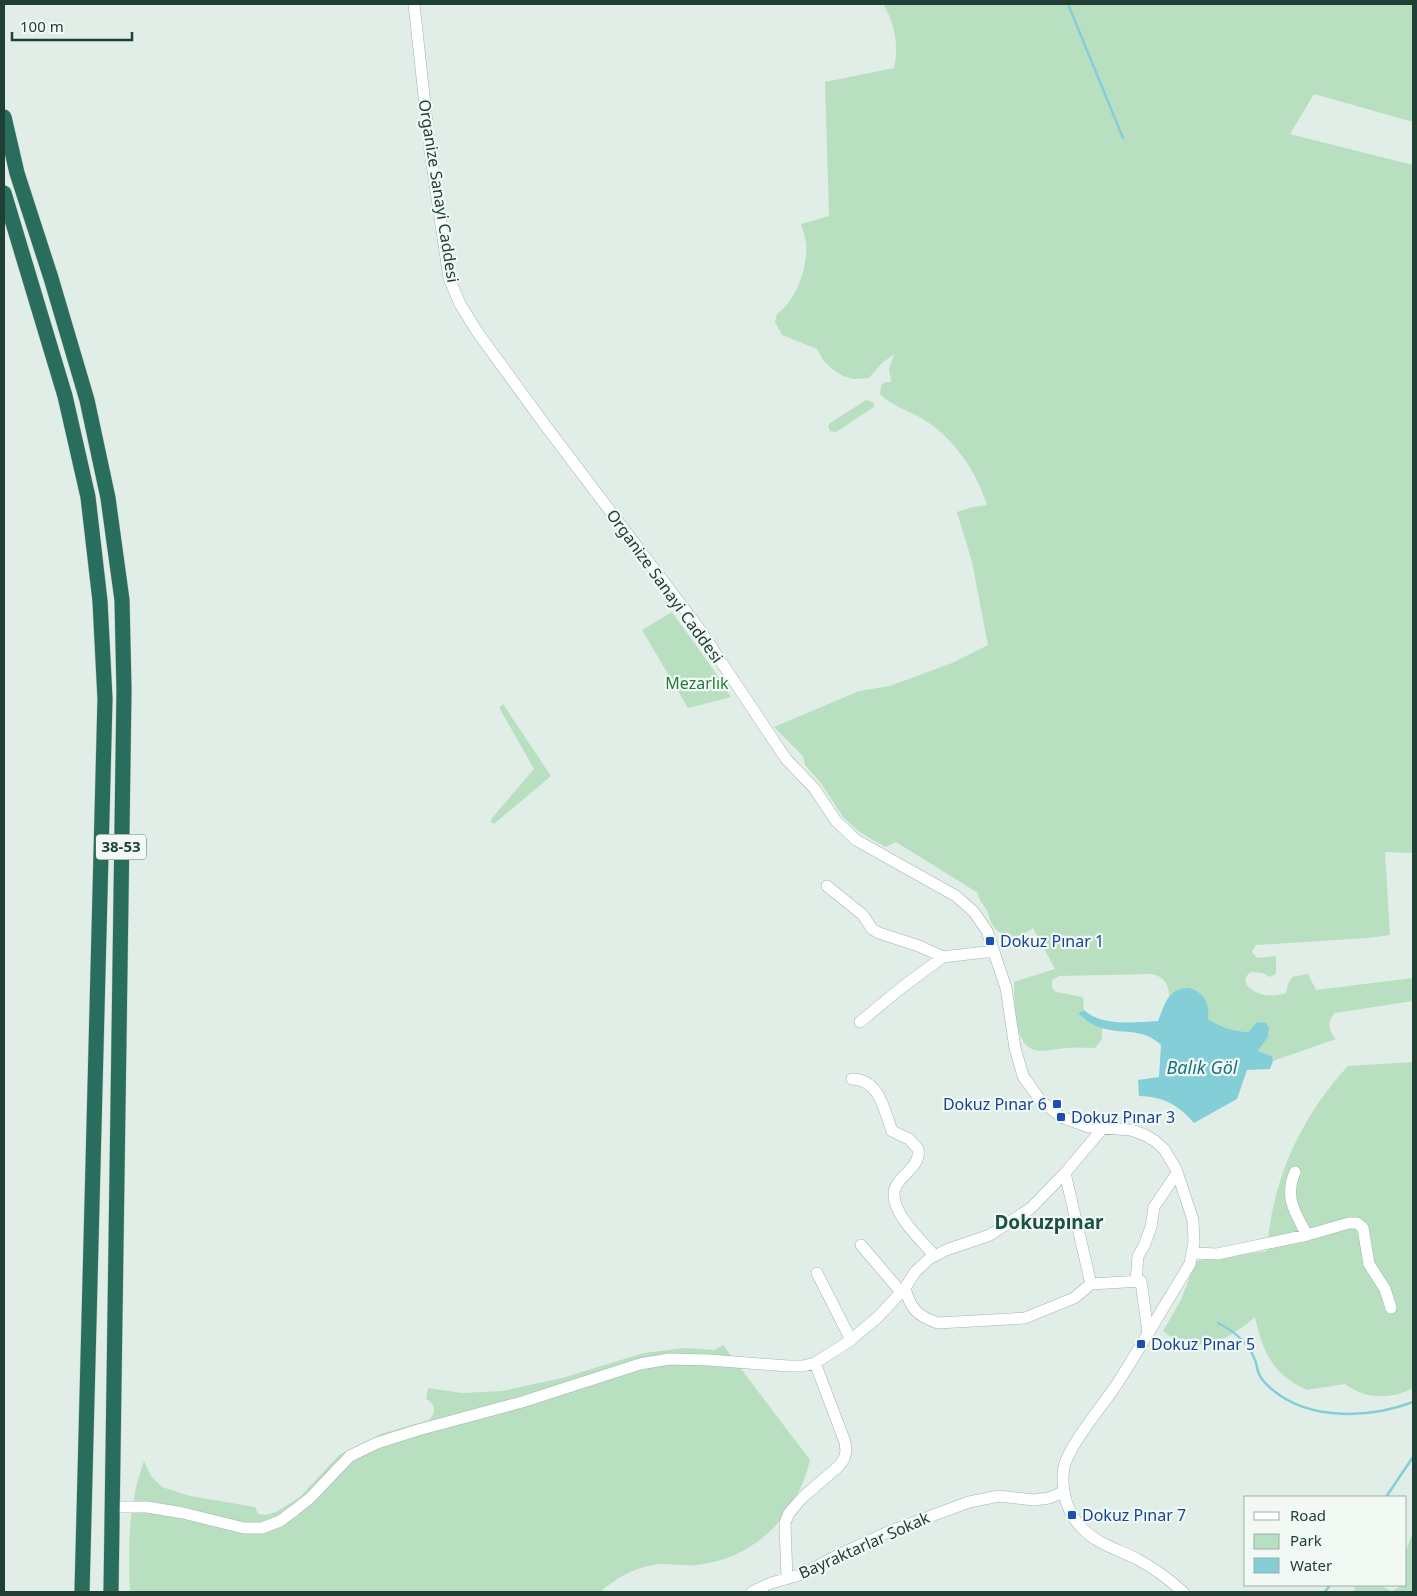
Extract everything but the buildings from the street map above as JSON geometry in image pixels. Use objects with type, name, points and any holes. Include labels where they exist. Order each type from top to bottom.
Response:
[{"type":"highway","name":"38-53","points":[[4,117],[17,173],[51,278],[87,400],[108,498],[122,600],[124,690],[110,1592]]},
{"type":"highway","name":"38-53","points":[[4,193],[65,396],[88,497],[100,600],[105,699],[82,1592]]},
{"type":"street","name":"Organize Sanayi Caddesi","points":[[414,4],[430,150],[449,278],[460,304],[478,333],[545,426],[698,627],[786,758],[814,788],[836,821],[856,840],[956,896],[974,912],[987,931],[1006,988],[1015,1048],[1023,1076],[1040,1100],[1061,1117],[1089,1127],[1131,1130],[1145,1135],[1156,1141],[1164,1149],[1177,1173],[1193,1220],[1194,1242],[1190,1264],[1117,1384],[1072,1450],[1065,1465],[1062,1481],[1064,1498],[1072,1515],[1084,1530],[1108,1546],[1170,1579],[1183,1592]]},
{"type":"street","points":[[827,886],[863,915],[872,929],[919,946],[942,957]]},
{"type":"street","points":[[860,1022],[942,957],[994,951]]},
{"type":"street","points":[[852,1079],[864,1080],[870,1084],[878,1095],[892,1130],[908,1139],[918,1149],[918,1160],[895,1189],[894,1198],[906,1222],[935,1256]]},
{"type":"street","points":[[112,1506],[148,1507],[183,1513],[244,1528],[262,1528],[280,1521],[310,1498],[350,1456],[377,1443],[418,1430],[522,1402],[640,1364],[669,1360],[709,1360],[788,1366],[803,1366],[815,1363],[850,1340],[878,1317],[903,1290],[915,1272],[935,1256],[946,1250],[990,1235],[1031,1208],[1065,1173],[1103,1128]]},
{"type":"street","points":[[1295,1172],[1289,1193],[1291,1204],[1306,1235]]},
{"type":"street","points":[[1065,1173],[1091,1284]]},
{"type":"street","points":[[1136,1280],[1138,1256],[1151,1227],[1154,1207],[1177,1173]]},
{"type":"street","points":[[1192,1253],[1217,1254],[1306,1235],[1349,1223],[1357,1223],[1363,1228],[1369,1264],[1385,1289],[1391,1308]]},
{"type":"street","points":[[861,1245],[903,1290],[915,1311],[926,1319],[938,1323],[1026,1318],[1074,1298],[1091,1284],[1136,1280],[1142,1281],[1148,1333]]},
{"type":"street","points":[[817,1273],[850,1340]]},
{"type":"street","points":[[787,1579],[785,1523],[787,1516],[809,1492],[839,1466],[844,1459],[846,1451],[845,1442],[815,1363]]},
{"type":"street","name":"Bayraktarlar Sokak","points":[[752,1592],[772,1583],[803,1574],[836,1556],[888,1532],[969,1502],[999,1496],[1034,1500],[1049,1498],[1064,1492]]},
{"type":"green space","points":[[883,4],[1413,4],[1413,122],[1314,94],[1290,134],[1413,165],[1413,853],[1385,852],[1390,935],[1256,945],[1252,952],[1257,958],[1276,956],[1276,974],[1269,977],[1263,973],[1251,972],[1245,980],[1248,986],[1261,994],[1278,995],[1286,993],[1292,977],[1308,974],[1316,990],[1413,978],[1413,1001],[1335,1013],[1332,1016],[1330,1026],[1331,1033],[1336,1039],[1273,1061],[1272,1056],[1258,1051],[1270,1032],[1257,1022],[1248,1032],[1237,1031],[1213,1022],[1208,1019],[1208,1014],[1197,990],[1180,989],[1169,996],[1165,982],[1160,977],[1152,974],[1059,976],[1052,980],[1052,988],[1056,992],[1083,997],[1084,1010],[1078,1013],[1085,1020],[1102,1028],[1102,1039],[1095,1048],[1041,1051],[1032,1049],[1020,1035],[1017,1024],[1014,982],[1055,969],[1033,928],[1022,935],[1010,937],[1000,933],[991,922],[978,893],[896,842],[885,847],[858,831],[843,817],[821,783],[805,765],[803,756],[774,727],[859,691],[890,686],[952,663],[988,645],[972,562],[957,512],[987,505],[970,468],[945,436],[923,419],[900,408],[880,394],[881,385],[885,382],[891,382],[889,369],[894,354],[881,364],[869,378],[853,379],[843,376],[832,369],[823,360],[817,349],[782,335],[775,322],[777,314],[790,300],[803,272],[806,243],[801,224],[829,216],[825,82],[894,68],[895,35]]},
{"type":"green space","points":[[866,400],[873,402],[874,407],[836,432],[830,431],[828,427],[830,423]]},
{"type":"green space","name":"Mezarlık","points":[[672,612],[731,697],[688,708],[642,630]]},
{"type":"green space","points":[[503,704],[551,776],[494,824],[491,822],[492,818],[534,769],[500,709],[500,706]]},
{"type":"green space","points":[[1413,1062],[1413,1388],[1396,1395],[1387,1396],[1361,1393],[1345,1384],[1307,1390],[1285,1377],[1271,1361],[1262,1341],[1255,1317],[1234,1333],[1211,1343],[1187,1343],[1175,1339],[1163,1331],[1181,1300],[1196,1261],[1267,1251],[1275,1199],[1291,1151],[1316,1107],[1348,1066]]},
{"type":"green space","points":[[723,1345],[810,1460],[804,1480],[784,1516],[755,1544],[737,1554],[718,1561],[697,1565],[662,1564],[637,1569],[614,1581],[600,1592],[130,1592],[130,1526],[135,1494],[144,1461],[151,1476],[162,1487],[190,1496],[255,1507],[258,1514],[265,1515],[276,1512],[300,1497],[339,1455],[381,1434],[429,1420],[434,1409],[432,1403],[426,1399],[428,1388],[462,1393],[502,1391],[562,1378],[644,1353],[685,1348],[714,1350]]},
{"type":"green space","points":[[1413,1532],[1413,1592],[1355,1592],[1354,1586],[1382,1586],[1391,1591],[1399,1586],[1407,1586],[1407,1547]]},
{"type":"water","name":"Balık Göl","points":[[1189,988],[1202,995],[1207,1003],[1208,1019],[1217,1024],[1232,1030],[1248,1032],[1257,1022],[1266,1023],[1269,1034],[1258,1051],[1272,1056],[1273,1061],[1270,1069],[1247,1070],[1237,1099],[1194,1123],[1182,1111],[1170,1103],[1147,1096],[1139,1096],[1138,1080],[1159,1077],[1161,1045],[1152,1038],[1142,1034],[1099,1027],[1078,1013],[1084,1010],[1100,1019],[1119,1022],[1158,1021],[1171,994]]},
{"type":"waterway","points":[[1068,4],[1123,138]]},
{"type":"waterway","points":[[1218,1323],[1235,1333],[1249,1348],[1256,1362],[1260,1377],[1268,1386],[1289,1401],[1305,1408],[1342,1414],[1379,1411],[1413,1402]]},
{"type":"waterway","points":[[1387,1496],[1413,1457]]},
{"type":"waterway","points":[[1325,1592],[1329,1586]]},
{"type":"place","name":"Dokuz Pınar 1","points":[[990,941]]},
{"type":"place","name":"Dokuz Pınar 6","points":[[1057,1104]]},
{"type":"place","name":"Dokuz Pınar 3","points":[[1061,1117]]},
{"type":"place","name":"Dokuz Pınar 5","points":[[1141,1344]]},
{"type":"place","name":"Dokuz Pınar 7","points":[[1072,1515]]},
{"type":"district","name":"Dokuzpınar","points":[[1049,1222]]}]
